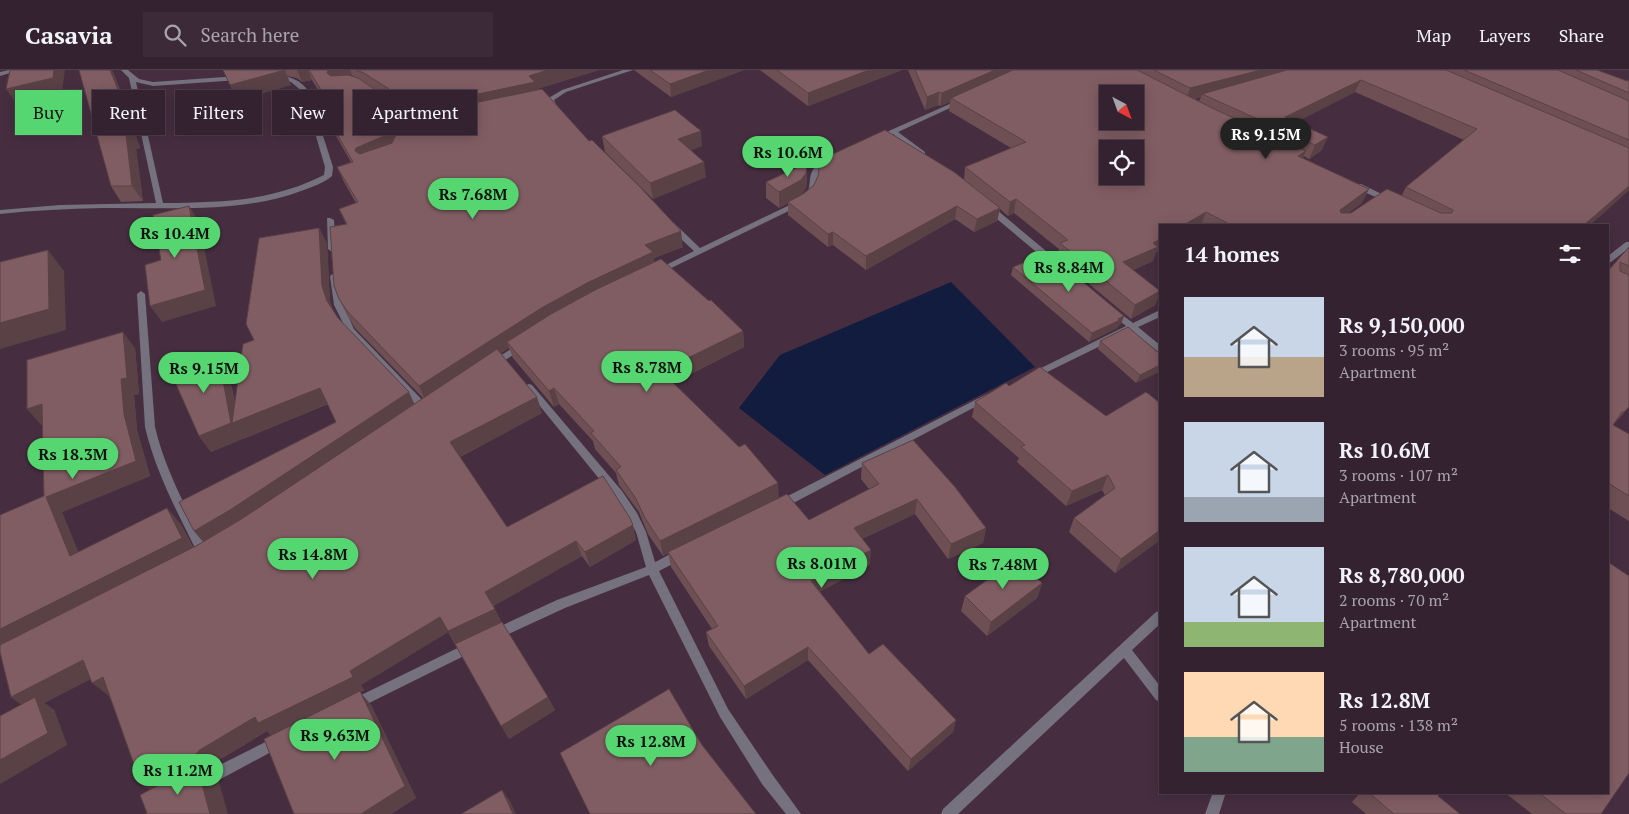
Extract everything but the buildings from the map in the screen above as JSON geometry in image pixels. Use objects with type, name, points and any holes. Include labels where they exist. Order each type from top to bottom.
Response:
[{"type":"street","points":[[0,74],[17,70]]},
{"type":"street","points":[[124,70],[132,79],[160,205]]},
{"type":"street","points":[[540,101],[550,99],[564,91],[618,72],[630,70]]},
{"type":"street","points":[[0,212],[54,207],[235,204],[285,194],[311,186],[328,176],[328,167],[306,92],[300,83],[289,78],[271,76]]},
{"type":"street","points":[[132,79],[154,84],[252,77]]},
{"type":"street","points":[[866,143],[973,96]]},
{"type":"street","points":[[550,99],[553,108],[559,114]]},
{"type":"street","points":[[893,131],[930,161]]},
{"type":"street","points":[[648,276],[811,197],[815,186],[812,175],[816,167],[840,155]]},
{"type":"street","points":[[1346,181],[1378,198],[1398,204]]},
{"type":"street","points":[[982,202],[1061,268]]},
{"type":"street","points":[[663,217],[699,251]]},
{"type":"street","points":[[330,220],[336,302],[341,316],[351,330],[425,409]]},
{"type":"street","points":[[1609,259],[1629,244]]},
{"type":"street","points":[[142,294],[153,442],[158,459],[204,556]]},
{"type":"street","points":[[1106,305],[1159,349]]},
{"type":"street","points":[[1020,382],[1159,314]]},
{"type":"street","points":[[488,368],[507,361],[528,342]]},
{"type":"street","points":[[523,380],[618,494],[633,516],[641,532],[652,569],[724,713],[767,779],[794,814]]},
{"type":"street","points":[[767,512],[994,394]]},
{"type":"street","points":[[342,710],[552,608],[652,569],[687,551]]},
{"type":"street","points":[[948,814],[1159,617]]},
{"type":"street","points":[[1125,650],[1159,695]]},
{"type":"street","points":[[190,788],[289,736]]},
{"type":"street","points":[[1212,814],[1219,794]]},
{"type":"water","points":[[951,282],[1035,367],[825,475],[739,408],[780,355]]}]
